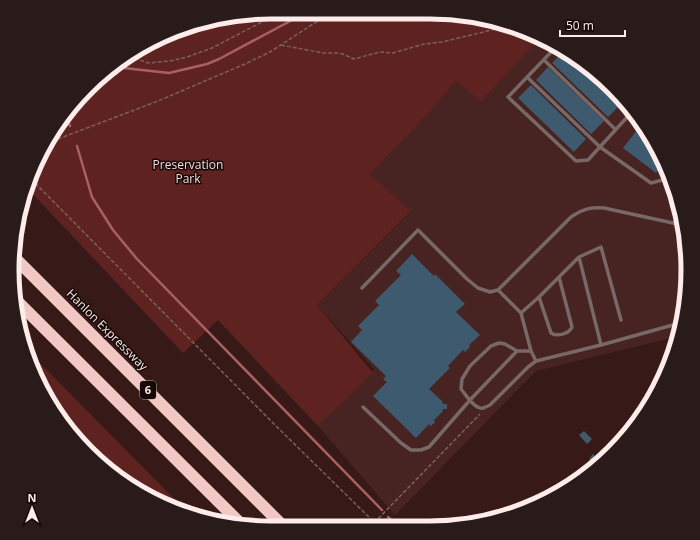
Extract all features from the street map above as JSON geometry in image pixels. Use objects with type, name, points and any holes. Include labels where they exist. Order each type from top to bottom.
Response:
[{"type":"highway","name":"Hanlon Expressway","points":[[19,262],[278,521]]},
{"type":"highway","name":"6","points":[[21,305],[235,519]]},
{"type":"lane","points":[[552,51],[508,97],[576,161],[588,160],[628,116]]},
{"type":"lane","points":[[544,60],[616,129]]},
{"type":"lane","points":[[527,77],[600,147],[651,183],[664,179]]},
{"type":"lane","points":[[362,288],[418,230],[478,288],[490,292],[498,290],[571,217],[587,208],[604,208],[677,224]]},
{"type":"lane","points":[[522,313],[579,258],[601,247],[621,320]]},
{"type":"lane","points":[[579,258],[601,345]]},
{"type":"lane","points":[[539,297],[550,333],[556,335],[569,332],[572,327],[559,277]]},
{"type":"lane","points":[[498,290],[522,313],[531,351],[536,362]]},
{"type":"lane","points":[[531,351],[516,351],[506,344],[499,343],[492,346],[470,366],[462,379],[461,389],[470,400],[480,408],[483,408],[488,406],[528,367],[536,362],[675,324]]},
{"type":"lane","points":[[363,407],[401,443],[411,450],[421,450],[429,447],[516,351]]},
{"type":"path","points":[[135,58],[148,63],[170,61],[187,57],[212,48],[267,19]]},
{"type":"path","points":[[58,139],[158,101],[245,64],[270,52],[322,19]]},
{"type":"path","points":[[281,45],[343,54],[354,59],[380,52],[394,53],[424,44],[442,42],[497,29]]},
{"type":"path","points":[[34,183],[373,521]]},
{"type":"path","points":[[375,521],[488,406]]},
{"type":"shaded area","points":[[536,43],[556,53],[583,71],[619,105],[639,131],[655,159],[668,189],[679,237],[681,270],[679,303],[676,319],[671,338],[536,371],[395,515],[318,426],[374,369],[317,305],[411,212],[370,174],[456,81],[481,102]]},
{"type":"green space","name":"Preservation Park","points":[[270,19],[430,19],[463,21],[511,32],[536,43],[481,102],[456,81],[422,120],[370,174],[411,211],[317,305],[373,373],[318,426],[218,320],[183,353],[31,192],[45,159],[61,131],[81,105],[105,81],[131,61],[174,38],[189,32],[237,21]]},
{"type":"green space","points":[[35,358],[179,504],[159,495],[131,479],[105,459],[81,435],[53,396]]},
{"type":"building","points":[[560,55],[569,61],[595,81],[619,106],[608,117],[552,63]]},
{"type":"building","points":[[548,67],[604,121],[591,134],[536,80]]},
{"type":"building","points":[[531,85],[586,139],[574,152],[518,98]]},
{"type":"building","points":[[637,130],[639,132],[660,169],[656,173],[623,148]]},
{"type":"building","points":[[412,254],[434,276],[435,274],[465,304],[456,312],[480,335],[469,345],[470,347],[465,352],[463,350],[448,366],[450,368],[429,389],[443,402],[443,404],[447,404],[447,409],[443,409],[443,411],[434,420],[435,422],[431,426],[429,424],[416,438],[373,396],[387,382],[383,379],[386,376],[351,342],[362,330],[358,326],[379,305],[375,301],[401,275],[396,271]]},
{"type":"building","points":[[584,431],[592,439],[587,444],[579,435]]},
{"type":"building","points":[[593,454],[596,458],[592,462],[589,459]]},
{"type":"waterway","points":[[122,68],[169,73],[207,64],[294,19]]},
{"type":"waterway","points":[[68,121],[70,126]]},
{"type":"waterway","points":[[77,146],[92,197],[113,230],[137,259],[382,510]]},
{"type":"waterway","points":[[388,517],[392,521]]}]
